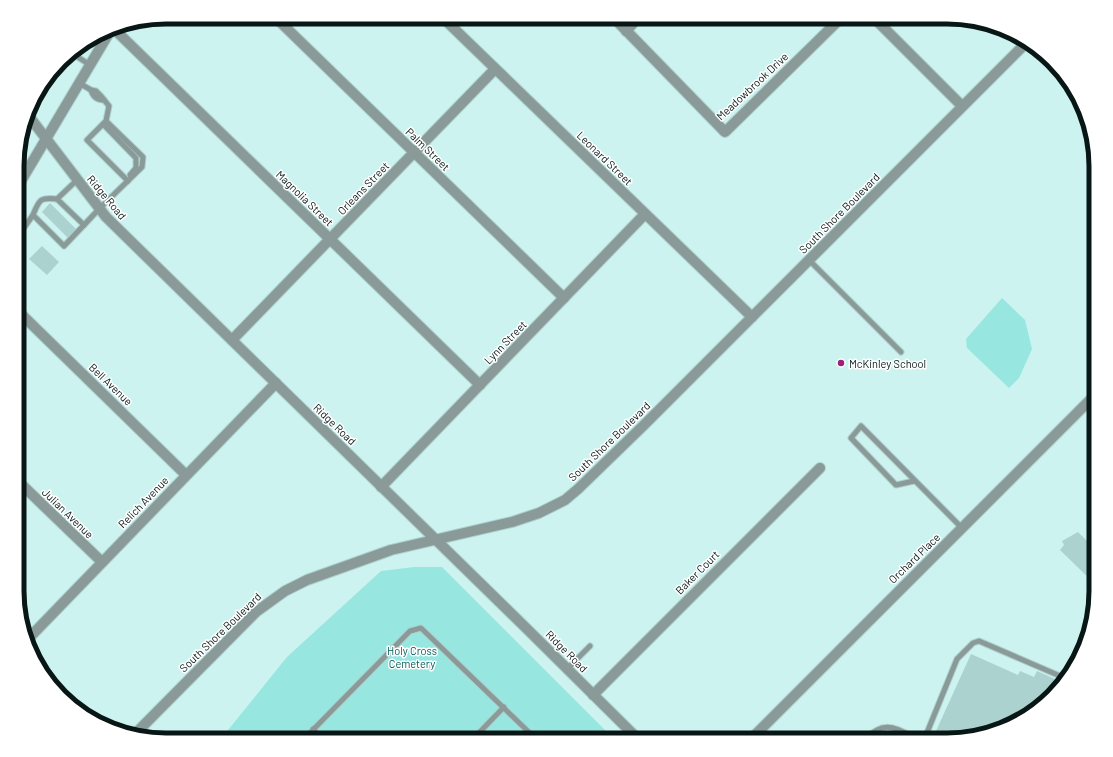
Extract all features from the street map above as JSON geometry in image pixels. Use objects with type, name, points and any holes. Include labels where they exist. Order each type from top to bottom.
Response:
[{"type":"street","name":"Palm Street","points":[[282,24],[564,298]]},
{"type":"street","name":"Leonard Street","points":[[449,24],[752,317]]},
{"type":"street","name":"Meadowbrook Drive","points":[[620,24],[725,132],[835,24]]},
{"type":"street","points":[[626,30],[632,24]]},
{"type":"street","points":[[880,24],[962,106]]},
{"type":"street","name":"Magnolia Street","points":[[117,33],[480,385]]},
{"type":"street","points":[[24,176],[106,38]]},
{"type":"street","name":"South Shore Boulevard","points":[[139,730],[256,612],[285,591],[307,580],[391,550],[512,522],[538,513],[564,500],[578,490],[1023,46]]},
{"type":"street","name":"Orleans Street","points":[[232,340],[495,69]]},
{"type":"street","name":"Ridge Road","points":[[32,120],[106,217],[632,733]]},
{"type":"street","name":"Lynn Street","points":[[381,486],[645,214]]},
{"type":"street","name":"Bell Avenue","points":[[24,317],[186,475]]},
{"type":"street","name":"Relich Avenue","points":[[31,635],[276,383]]},
{"type":"street","name":"Orchard Place","points":[[757,733],[1089,400]]},
{"type":"street","name":"Baker Court","points":[[593,694],[820,468]]},
{"type":"street","name":"Julian Avenue","points":[[24,487],[102,562]]},
{"type":"lane","points":[[76,56],[90,65]]},
{"type":"lane","points":[[79,83],[91,90],[96,91],[109,106],[104,123],[87,140],[128,181]]},
{"type":"lane","points":[[104,123],[136,158],[136,168],[133,173],[123,176]]},
{"type":"lane","points":[[33,215],[64,246],[142,167],[143,157],[104,123]]},
{"type":"lane","points":[[57,199],[77,180]]},
{"type":"lane","points":[[24,228],[33,215],[38,203],[41,199],[46,198],[57,199],[84,225]]},
{"type":"lane","points":[[809,260],[901,352]]},
{"type":"lane","points":[[914,481],[896,485],[891,480],[851,438],[861,426],[962,528]]},
{"type":"lane","points":[[309,733],[410,631],[421,628],[530,733]]},
{"type":"lane","points":[[927,733],[957,659],[972,643],[979,642],[1061,676]]},
{"type":"lane","points":[[567,669],[590,646]]},
{"type":"lane","points":[[479,733],[504,707]]},
{"type":"lane","points":[[873,733],[880,728],[891,727],[904,733]]},
{"type":"lane","points":[[313,729],[317,733]]},
{"type":"green space","points":[[1002,298],[1025,320],[1032,349],[1019,378],[1009,388],[967,348],[966,339]]},
{"type":"green space","name":"Holy Cross Cemetery","points":[[414,567],[442,567],[608,733],[226,733],[287,657],[381,571]]},
{"type":"building","points":[[50,203],[76,229],[68,238],[42,212]]},
{"type":"building","points":[[42,246],[59,262],[47,275],[29,259]]},
{"type":"building","points":[[1078,532],[1089,543],[1089,578],[1060,550],[1064,545],[1062,541]]},
{"type":"building","points":[[971,654],[1018,675],[1020,671],[1034,677],[1037,671],[1058,680],[1034,704],[1001,722],[966,732],[939,733],[936,731]]},
{"type":"place","name":"McKinley School","points":[[841,363]]}]
